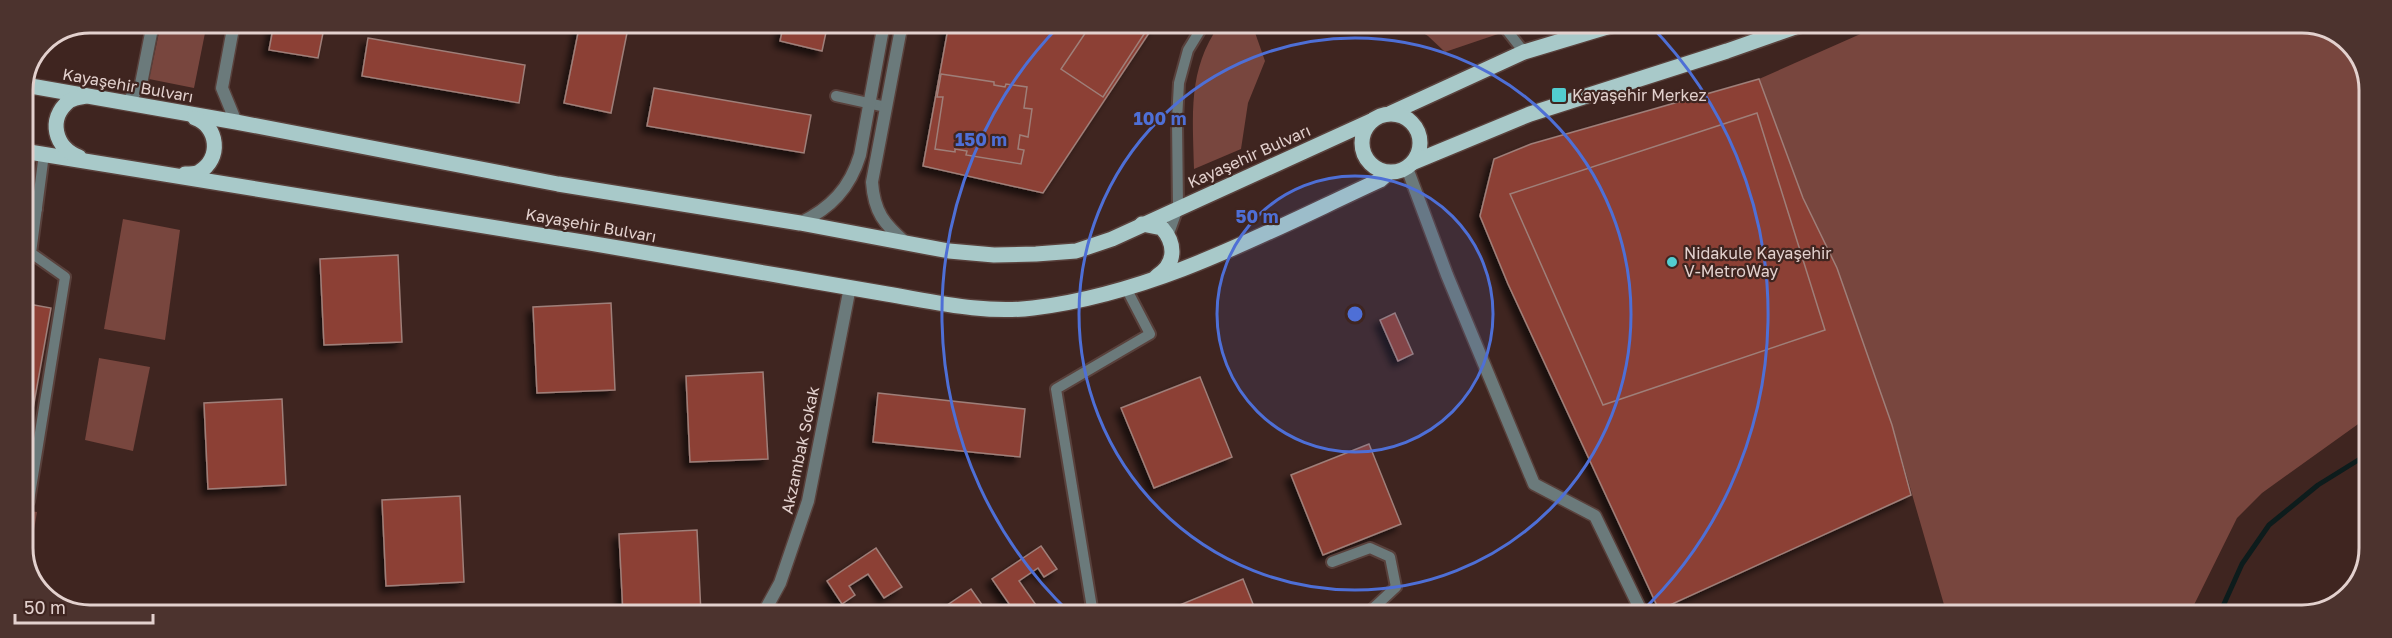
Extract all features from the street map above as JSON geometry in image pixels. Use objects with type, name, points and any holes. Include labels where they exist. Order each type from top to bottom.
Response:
[{"type":"main road","name":"Kayaşehir Bulvarı","points":[[33,86],[236,122],[558,184],[800,223],[949,251],[1036,254],[1076,251],[1112,239],[1524,52],[1587,33]]},
{"type":"main road","name":"Kayaşehir Bulvarı","points":[[33,152],[850,287],[999,310],[1031,308],[1126,288],[1196,264],[1360,190],[1380,180],[1388,173],[1530,114],[1778,33]]},
{"type":"main road","points":[[86,160],[67,153],[56,136],[57,116],[70,100],[89,95]]},
{"type":"main road","points":[[1391,113],[1408,119],[1419,134],[1419,153],[1411,165]]},
{"type":"main road","points":[[179,175],[198,172],[212,158],[214,148],[215,139],[204,121],[186,114]]},
{"type":"main road","points":[[1371,121],[1362,135],[1364,156],[1378,170],[1388,173]]},
{"type":"main road","points":[[1142,224],[1162,228],[1168,236]]},
{"type":"main road","name":"Kayaşehir Bulvarı","points":[[1152,279],[1165,271],[1170,263],[1172,244],[1168,236]]},
{"type":"street","points":[[127,103],[141,84],[151,33]]},
{"type":"street","points":[[232,33],[222,88],[236,122]]},
{"type":"street","points":[[800,223],[836,200],[855,172],[882,33]]},
{"type":"street","points":[[900,33],[872,182],[873,196],[879,214],[907,243]]},
{"type":"street","points":[[1411,165],[1447,275],[1534,484],[1595,516],[1638,605]]},
{"type":"street","name":"Akzambak Sokak","points":[[768,605],[780,583],[808,501],[850,287]]},
{"type":"lane","points":[[1168,236],[1178,208],[1179,83],[1188,50],[1198,33]]},
{"type":"lane","points":[[1509,33],[1524,52]]},
{"type":"lane","points":[[836,96],[886,107]]},
{"type":"lane","points":[[33,224],[44,154]]},
{"type":"lane","points":[[33,257],[65,277],[33,476]]},
{"type":"lane","points":[[1092,605],[1056,390],[1150,334],[1126,288]]},
{"type":"lane","points":[[1332,562],[1370,548],[1390,557],[1396,587],[1377,605]]},
{"type":"shaded area","points":[[159,33],[205,33],[194,88],[149,79]]},
{"type":"shaded area","points":[[1214,33],[1255,33],[1265,61],[1248,103],[1241,149],[1194,169],[1194,94],[1202,58]]},
{"type":"shaded area","points":[[1423,33],[1498,34],[1445,52]]},
{"type":"shaded area","points":[[1863,33],[2302,33],[2324,37],[2345,52],[2355,68],[2359,86],[2359,423],[2262,493],[2237,518],[2194,605],[1944,605],[1892,425],[1837,268],[1803,198],[1759,79]]},
{"type":"shaded area","points":[[123,219],[180,230],[165,340],[104,329]]},
{"type":"shaded area","points":[[99,358],[150,367],[133,451],[85,440]]},
{"type":"shaded area","points":[[33,511],[37,512],[33,536]]},
{"type":"building","points":[[272,33],[323,33],[318,58],[269,50]]},
{"type":"building","points":[[578,33],[627,33],[611,113],[564,103]]},
{"type":"building","points":[[782,33],[826,33],[822,51],[780,41]]},
{"type":"building","points":[[947,33],[1149,33],[1043,193],[923,166]]},
{"type":"building","points":[[1085,33],[1145,33],[1103,97],[1061,69]]},
{"type":"building","points":[[368,38],[525,65],[519,103],[362,76]]},
{"type":"building","points":[[941,74],[994,82],[994,85],[1005,87],[1006,84],[1027,87],[1024,108],[1032,109],[1028,137],[1020,135],[1018,149],[1024,150],[1021,164],[966,155],[967,151],[935,149],[943,97],[937,97]]},
{"type":"building","name":"Nidakule Kayaşehir V-MetroWay","points":[[1759,79],[1803,198],[1837,268],[1892,425],[1911,495],[1670,605],[1657,605],[1508,284],[1480,216],[1494,159],[1531,144]]},
{"type":"building","points":[[654,88],[811,115],[804,153],[647,126]]},
{"type":"building","name":"Nidakule Kayaşehir V-MetroWay","points":[[1757,113],[1825,330],[1603,405],[1510,194]]},
{"type":"building","points":[[398,255],[402,342],[324,345],[320,259]]},
{"type":"building","points":[[611,303],[615,390],[537,393],[533,307]]},
{"type":"building","points":[[33,305],[51,308],[33,409]]},
{"type":"building","points":[[1395,313],[1413,354],[1398,361],[1380,320]]},
{"type":"building","points":[[763,372],[768,459],[690,462],[686,376]]},
{"type":"building","points":[[1200,377],[1232,457],[1154,488],[1121,408]]},
{"type":"building","points":[[878,393],[1025,409],[1020,457],[873,442]]},
{"type":"building","points":[[282,399],[286,485],[208,489],[204,403]]},
{"type":"building","points":[[1369,444],[1401,524],[1323,555],[1291,475]]},
{"type":"building","points":[[460,496],[464,582],[386,586],[382,500]]},
{"type":"building","points":[[697,530],[701,605],[623,605],[619,534]]},
{"type":"building","points":[[1041,546],[1057,569],[1044,577],[1038,568],[1019,581],[1036,605],[1010,605],[992,579]]},
{"type":"building","points":[[876,548],[902,587],[884,598],[868,574],[849,586],[855,595],[842,604],[827,581]]},
{"type":"building","points":[[1243,579],[1253,605],[1180,605]]},
{"type":"building","points":[[971,589],[982,605],[947,605]]},
{"type":"waterway","points":[[2224,605],[2242,564],[2269,525],[2318,485],[2359,460]]},
{"type":"place","name":"Kayaşehir Merkez","points":[[1559,95]]},
{"type":"place","name":"Nidakule Kayaşehir V-MetroWay","points":[[1672,262]]}]
